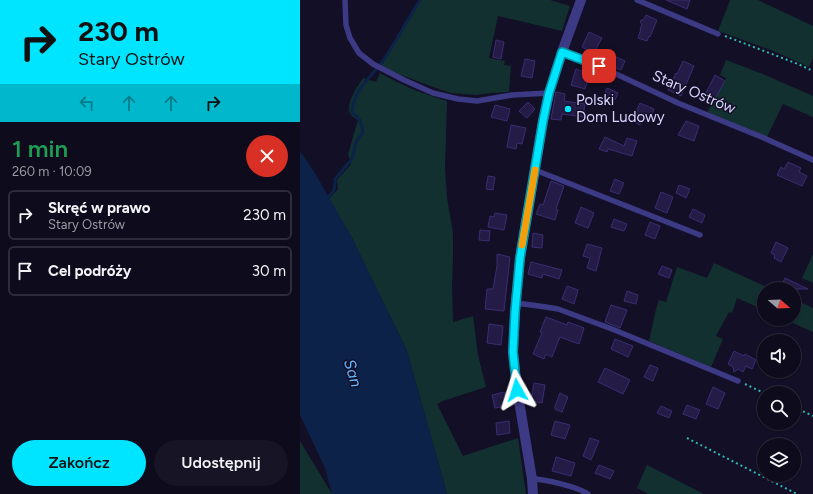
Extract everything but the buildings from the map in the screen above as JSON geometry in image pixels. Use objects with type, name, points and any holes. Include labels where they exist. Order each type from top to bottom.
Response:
[{"type":"street","points":[[533,494],[532,479],[517,390],[513,352],[520,258],[549,93],[581,0]]},
{"type":"lane","points":[[345,0],[346,25],[350,38],[358,53],[373,64],[404,80],[433,93],[458,99],[476,101],[549,93]]},
{"type":"lane","points":[[638,0],[718,34]]},
{"type":"lane","name":"Stary Ostrów","points":[[562,52],[599,66],[678,103],[764,138],[813,160]]},
{"type":"lane","points":[[535,170],[700,235]]},
{"type":"lane","points":[[516,304],[546,306],[558,309],[612,329],[738,381]]},
{"type":"lane","points":[[532,479],[540,479],[579,489],[588,494]]},
{"type":"path","points":[[718,34],[813,71]]},
{"type":"path","points":[[738,381],[757,390]]},
{"type":"path","points":[[801,410],[813,416]]},
{"type":"path","points":[[687,438],[797,494]]},
{"type":"green space","points":[[421,0],[550,0],[570,6],[562,31],[498,16],[489,58],[505,61],[504,65],[511,66],[509,92],[476,95],[451,93],[398,74],[381,66]]},
{"type":"green space","points":[[730,0],[758,0],[813,26],[813,58],[809,67],[771,50],[718,31]]},
{"type":"green space","points":[[726,60],[813,96],[813,117],[783,104],[767,137],[707,112],[726,78],[720,75]]},
{"type":"green space","points":[[380,73],[412,89],[447,101],[445,168],[447,198],[453,233],[453,322],[473,316],[478,355],[486,387],[437,404],[463,456],[518,438],[526,494],[447,494],[407,351],[352,238],[329,199],[338,189],[337,180],[351,164],[348,154],[358,120],[350,114],[349,111],[351,98],[363,78],[376,82]]},
{"type":"green space","points":[[813,254],[813,283],[802,278]]},
{"type":"green space","points":[[714,263],[757,283],[757,307],[737,298],[732,313],[729,312],[716,336],[723,339],[711,367],[649,341],[659,300],[666,302],[677,267],[707,278]]},
{"type":"green space","points":[[801,302],[813,308],[813,332],[800,326],[801,326]]},
{"type":"green space","points":[[300,441],[332,494],[300,494]]},
{"type":"green space","points":[[647,465],[704,494],[648,494],[637,488]]},
{"type":"water","name":"San","points":[[300,151],[315,173],[352,238],[407,351],[447,494],[332,494],[325,468],[300,415]]},
{"type":"waterway","points":[[325,197],[328,197],[332,193],[335,187],[335,179],[352,159],[356,142],[363,132],[360,120],[352,112],[356,97],[363,85],[382,62],[420,0]]},
{"type":"slow traffic","points":[[522,245],[535,170]]},
{"type":"place","name":"Polski Dom Ludowy","points":[[568,109]]},
{"type":"route","points":[[517,390],[513,352],[520,258],[549,93],[562,52],[599,66]]}]
